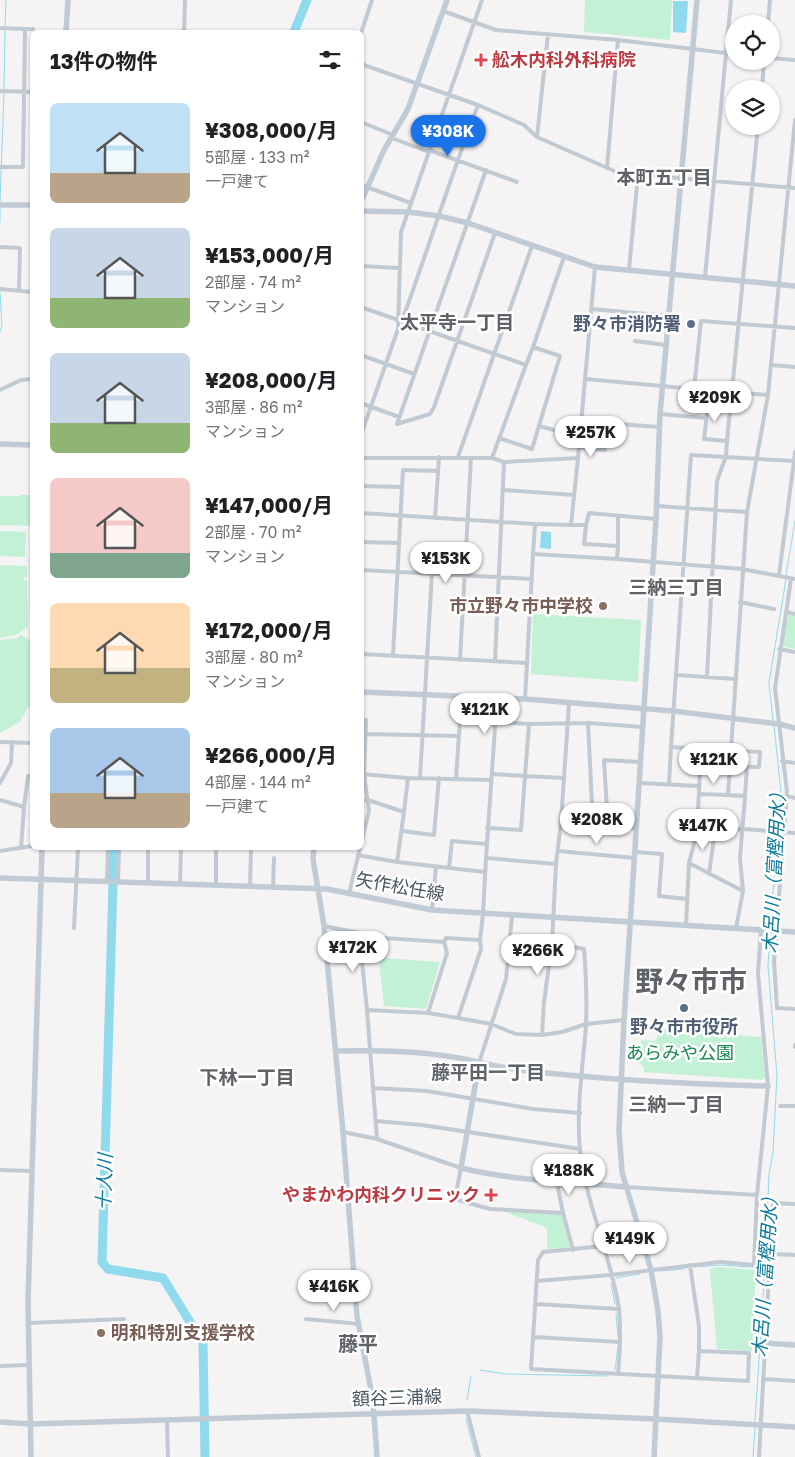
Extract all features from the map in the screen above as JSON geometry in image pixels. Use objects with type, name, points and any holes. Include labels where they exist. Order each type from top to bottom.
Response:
[{"type":"street","points":[[66,30],[68,0]]},
{"type":"street","points":[[184,30],[185,0]]},
{"type":"street","points":[[362,30],[372,0]]},
{"type":"street","points":[[364,196],[392,137],[408,109],[447,0]]},
{"type":"street","points":[[400,320],[399,268],[401,232],[482,0]]},
{"type":"street","points":[[654,1457],[660,1337],[658,1311],[651,1270],[622,1172],[619,1131],[624,1020],[654,563],[659,427],[697,0]]},
{"type":"street","points":[[730,15],[731,0]]},
{"type":"street","points":[[769,15],[770,0]]},
{"type":"street","points":[[443,11],[496,30],[618,40],[725,53]]},
{"type":"street","points":[[4,28],[33,29]]},
{"type":"street","points":[[2,167],[23,167],[25,28]]},
{"type":"street","points":[[537,137],[548,34]]},
{"type":"street","points":[[607,168],[618,40]]},
{"type":"street","points":[[780,59],[795,60]]},
{"type":"street","points":[[705,277],[725,63]]},
{"type":"street","points":[[364,65],[478,105],[524,124],[537,137],[619,173],[795,188]]},
{"type":"street","points":[[2,91],[30,92]]},
{"type":"street","points":[[364,427],[400,320],[478,105]]},
{"type":"street","points":[[728,795],[747,512],[768,395],[795,120]]},
{"type":"street","points":[[364,123],[392,137],[517,182]]},
{"type":"street","points":[[707,677],[717,481],[726,456],[757,135]]},
{"type":"street","points":[[486,170],[397,424],[430,414],[434,407],[495,233]]},
{"type":"street","points":[[629,270],[638,174]]},
{"type":"street","points":[[364,185],[411,203]]},
{"type":"street","points":[[1,205],[30,205]]},
{"type":"street","points":[[364,211],[408,212],[439,216],[468,223],[595,267],[795,286]]},
{"type":"street","points":[[458,457],[532,246]]},
{"type":"street","points":[[1,247],[20,248],[19,290]]},
{"type":"street","points":[[492,458],[564,257]]},
{"type":"street","points":[[364,266],[399,268]]},
{"type":"street","points":[[571,524],[595,267]]},
{"type":"street","points":[[0,289],[30,292]]},
{"type":"street","points":[[364,308],[526,365]]},
{"type":"street","points":[[592,309],[668,316]]},
{"type":"street","points":[[694,389],[701,321],[795,328]]},
{"type":"street","points":[[635,341],[666,344]]},
{"type":"street","points":[[500,438],[532,449],[560,356],[532,347]]},
{"type":"street","points":[[364,357],[414,374]]},
{"type":"street","points":[[771,365],[795,367]]},
{"type":"street","points":[[0,390],[21,380],[30,379]]},
{"type":"street","points":[[586,379],[768,395]]},
{"type":"street","points":[[364,405],[399,417]]},
{"type":"street","points":[[727,441],[704,438],[706,418],[708,405],[731,406]]},
{"type":"street","points":[[660,414],[706,418]]},
{"type":"street","points":[[619,424],[659,427]]},
{"type":"street","points":[[539,426],[580,437]]},
{"type":"street","points":[[0,444],[30,445]]},
{"type":"street","points":[[579,447],[605,450]]},
{"type":"street","points":[[780,576],[795,452]]},
{"type":"street","points":[[669,784],[686,507],[691,455],[794,461]]},
{"type":"street","points":[[435,518],[439,457]]},
{"type":"street","points":[[364,458],[458,457],[492,458],[504,462],[578,458]]},
{"type":"street","points":[[460,660],[471,458]]},
{"type":"street","points":[[494,661],[504,462]]},
{"type":"street","points":[[392,656],[403,470],[438,471]]},
{"type":"street","points":[[364,486],[402,486]]},
{"type":"street","points":[[503,490],[574,495]]},
{"type":"street","points":[[657,506],[747,512]]},
{"type":"street","points":[[364,513],[535,524],[586,525]]},
{"type":"street","points":[[618,546],[584,544],[589,513],[656,519]]},
{"type":"street","points":[[617,559],[618,516]]},
{"type":"street","points":[[525,699],[535,524]]},
{"type":"street","points":[[364,542],[399,543]]},
{"type":"street","points":[[533,554],[742,569],[791,578],[774,688],[775,723],[786,796],[780,831],[769,930],[758,974],[768,1086],[754,1265],[720,1262],[611,1275],[537,1281]]},
{"type":"street","points":[[364,570],[532,579]]},
{"type":"street","points":[[420,778],[432,574]]},
{"type":"street","points":[[740,602],[774,609]]},
{"type":"street","points":[[786,612],[795,614]]},
{"type":"street","points":[[780,649],[795,652]]},
{"type":"street","points":[[364,654],[527,663]]},
{"type":"street","points":[[676,675],[736,679]]},
{"type":"street","points":[[364,692],[525,699],[569,704],[673,710],[775,723],[795,728]]},
{"type":"street","points":[[458,1018],[481,949],[487,828],[497,698]]},
{"type":"street","points":[[542,1035],[544,1002],[552,943],[556,864],[562,822],[569,704]]},
{"type":"street","points":[[364,720],[366,720],[364,761]]},
{"type":"street","points":[[456,779],[460,720],[529,724],[567,722],[643,727]]},
{"type":"street","points":[[588,723],[594,825]]},
{"type":"street","points":[[487,828],[521,830],[529,724]]},
{"type":"street","points":[[366,734],[458,736]]},
{"type":"street","points":[[0,742],[30,743]]},
{"type":"street","points":[[0,783],[11,763],[12,742]]},
{"type":"street","points":[[671,747],[760,752],[759,767],[747,767],[740,858],[742,891],[736,928]]},
{"type":"street","points":[[686,925],[688,863],[697,832],[701,749]]},
{"type":"street","points":[[608,826],[604,760],[641,762]]},
{"type":"street","points":[[782,760],[795,763]]},
{"type":"street","points":[[364,774],[408,778],[492,780]]},
{"type":"street","points":[[492,774],[564,778]]},
{"type":"street","points":[[21,848],[24,807],[28,776],[30,776]]},
{"type":"street","points":[[397,862],[408,778]]},
{"type":"street","points":[[402,831],[434,836],[439,778]]},
{"type":"street","points":[[364,779],[369,811],[364,832]]},
{"type":"street","points":[[639,783],[699,786]]},
{"type":"street","points":[[699,794],[745,796]]},
{"type":"street","points":[[786,796],[795,798]]},
{"type":"street","points":[[0,800],[24,807]]},
{"type":"street","points":[[364,800],[404,812]]},
{"type":"street","points":[[562,822],[636,828]]},
{"type":"street","points":[[697,832],[743,829],[780,831],[795,834]]},
{"type":"street","points":[[709,874],[715,831]]},
{"type":"street","points":[[449,868],[452,840],[486,844]]},
{"type":"street","points":[[0,851],[30,846]]},
{"type":"street","points":[[32,1457],[28,1324],[42,850]]},
{"type":"street","points":[[74,928],[78,850]]},
{"type":"street","points":[[108,850],[112,882]]},
{"type":"street","points":[[112,882],[119,850]]},
{"type":"street","points":[[148,850],[148,883]]},
{"type":"street","points":[[180,884],[181,850]]},
{"type":"street","points":[[216,850],[216,886]]},
{"type":"street","points":[[250,887],[251,850]]},
{"type":"street","points":[[314,850],[313,859],[324,926],[336,1051],[359,1324],[374,1414],[377,1457]]},
{"type":"street","points":[[350,894],[359,850]]},
{"type":"street","points":[[558,851],[635,855],[662,854],[660,896],[687,899]]},
{"type":"street","points":[[358,855],[397,862],[485,872]]},
{"type":"street","points":[[273,888],[274,858]]},
{"type":"street","points":[[486,858],[556,864]]},
{"type":"street","points":[[688,863],[742,891]]},
{"type":"street","points":[[432,910],[436,867]]},
{"type":"street","name":"矢作松任線","points":[[0,878],[327,889],[432,910],[795,932]]},
{"type":"street","points":[[512,916],[506,979],[479,1063],[456,1193],[458,1200],[490,1209],[562,1213]]},
{"type":"street","points":[[324,926],[384,938],[444,942]]},
{"type":"street","points":[[769,930],[774,961],[777,1008],[795,1009]]},
{"type":"street","points":[[359,933],[377,1139]]},
{"type":"street","points":[[444,942],[446,938],[480,940]]},
{"type":"street","points":[[428,1013],[447,953],[444,942]]},
{"type":"street","points":[[552,943],[584,949],[586,1024],[580,1113],[580,1149],[585,1184],[611,1275],[618,1309],[620,1342],[618,1374]]},
{"type":"street","points":[[367,1010],[428,1013],[491,1024],[516,1034],[542,1035],[562,1032],[586,1024],[624,1020]]},
{"type":"street","points":[[336,1051],[370,1050],[431,1055],[525,1071],[582,1077],[713,1085],[768,1086]]},
{"type":"street","points":[[373,1088],[427,1091],[533,1109],[580,1113]]},
{"type":"street","points":[[780,1106],[795,1106]]},
{"type":"street","points":[[376,1121],[422,1125],[580,1149]]},
{"type":"street","points":[[343,1132],[377,1139],[461,1168],[486,1174],[557,1183],[758,1195]]},
{"type":"street","points":[[0,1170],[32,1171]]},
{"type":"street","points":[[557,1183],[562,1213],[573,1250]]},
{"type":"street","points":[[759,1457],[758,1425],[763,1379],[773,1203],[795,1204]]},
{"type":"street","points":[[603,1246],[543,1252],[538,1260],[531,1369],[748,1381],[749,1353],[699,1351]]},
{"type":"street","points":[[770,1254],[795,1255]]},
{"type":"street","points":[[690,1265],[699,1326],[697,1378]]},
{"type":"street","points":[[536,1304],[618,1309]]},
{"type":"street","points":[[306,1318],[359,1324]]},
{"type":"street","points":[[28,1324],[124,1319]]},
{"type":"street","points":[[534,1337],[620,1342]]},
{"type":"street","points":[[765,1343],[795,1345]]},
{"type":"street","points":[[0,1366],[29,1365]]},
{"type":"street","points":[[763,1379],[795,1381]]},
{"type":"street","points":[[467,1411],[478,1457]]},
{"type":"street","name":"額谷三浦線","points":[[0,1422],[31,1424],[467,1411],[795,1427]]},
{"type":"street","points":[[167,1420],[168,1457]]},
{"type":"green space","points":[[585,0],[672,0],[670,40],[584,32]]},
{"type":"green space","points":[[30,495],[30,526],[0,525],[0,496]]},
{"type":"green space","points":[[0,531],[26,532],[25,557],[0,556]]},
{"type":"green space","points":[[0,565],[27,566],[27,577],[24,577],[24,580],[27,581],[28,627],[16,635],[0,638]]},
{"type":"green space","points":[[533,614],[641,620],[638,682],[531,674]]},
{"type":"green space","points":[[788,615],[795,616],[795,649],[782,646]]},
{"type":"green space","points":[[21,634],[30,641],[30,706],[20,722],[0,733],[0,640],[18,638]]},
{"type":"green space","points":[[384,958],[440,962],[426,1009],[384,1006],[379,963]]},
{"type":"green space","name":"あらみや公園","points":[[660,1029],[761,1037],[765,1077],[762,1080],[644,1072],[644,1068],[639,1062],[641,1040],[656,1041]]},
{"type":"green space","points":[[503,1211],[561,1214],[570,1247],[547,1249],[547,1228]]},
{"type":"green space","points":[[718,1267],[756,1270],[752,1351],[717,1349],[710,1270]]},
{"type":"water","points":[[673,1],[688,1],[686,33],[673,32]]},
{"type":"water","points":[[541,531],[551,532],[551,549],[540,548]]},
{"type":"waterway","points":[[5,27],[6,0]]},
{"type":"waterway","name":"十人川","points":[[295,30],[307,0]]},
{"type":"waterway","points":[[4,89],[5,31]]},
{"type":"waterway","points":[[0,202],[4,93]]},
{"type":"waterway","points":[[0,208],[0,222]]},
{"type":"waterway","points":[[0,293],[2,326],[0,332]]},
{"type":"waterway","name":"木呂川（富樫用水）","points":[[786,575],[795,521]]},
{"type":"waterway","name":"木呂川（富樫用水）","points":[[773,721],[769,683],[786,579]]},
{"type":"waterway","name":"木呂川（富樫用水）","points":[[770,928],[781,793],[774,725]]},
{"type":"waterway","name":"十人川","points":[[114,850],[102,1262],[108,1269],[163,1278],[203,1343],[205,1457]]},
{"type":"waterway","name":"木呂川（富樫用水）","points":[[755,1421],[769,1174],[773,1152],[777,1075],[768,966],[770,932]]},
{"type":"waterway","points":[[694,1267],[720,1265],[765,1268]]},
{"type":"waterway","points":[[661,1271],[684,1269]]},
{"type":"waterway","points":[[616,1278],[640,1274]]},
{"type":"waterway","points":[[611,1284],[615,1304]]},
{"type":"waterway","points":[[616,1314],[618,1336]]},
{"type":"waterway","points":[[615,1370],[618,1347]]},
{"type":"waterway","points":[[480,1370],[506,1374],[608,1376]]},
{"type":"waterway","points":[[467,1400],[471,1376]]},
{"type":"waterway","points":[[466,1419],[476,1457]]},
{"type":"waterway","name":"木呂川（富樫用水）","points":[[753,1457],[755,1428]]},
{"type":"place","name":"舩木内科外科病院","points":[[481,60]]},
{"type":"place","name":"野々市消防署","points":[[691,324]]},
{"type":"place","name":"市立野々市中学校","points":[[603,606]]},
{"type":"place","name":"野々市市役所","points":[[684,1008]]},
{"type":"place","name":"やまかわ内科クリニック","points":[[491,1195]]},
{"type":"place","name":"明和特別支援学校","points":[[101,1333]]},
{"type":"district","name":"本町五丁目","points":[[664,177]]},
{"type":"district","name":"太平寺一丁目","points":[[457,322]]},
{"type":"district","name":"三納三丁目","points":[[676,587]]},
{"type":"district","name":"野々市市","points":[[691,981]]},
{"type":"district","name":"藤平田一丁目","points":[[488,1072]]},
{"type":"district","name":"下林一丁目","points":[[247,1077]]},
{"type":"district","name":"三納一丁目","points":[[676,1104]]},
{"type":"district","name":"藤平","points":[[358,1344]]}]
